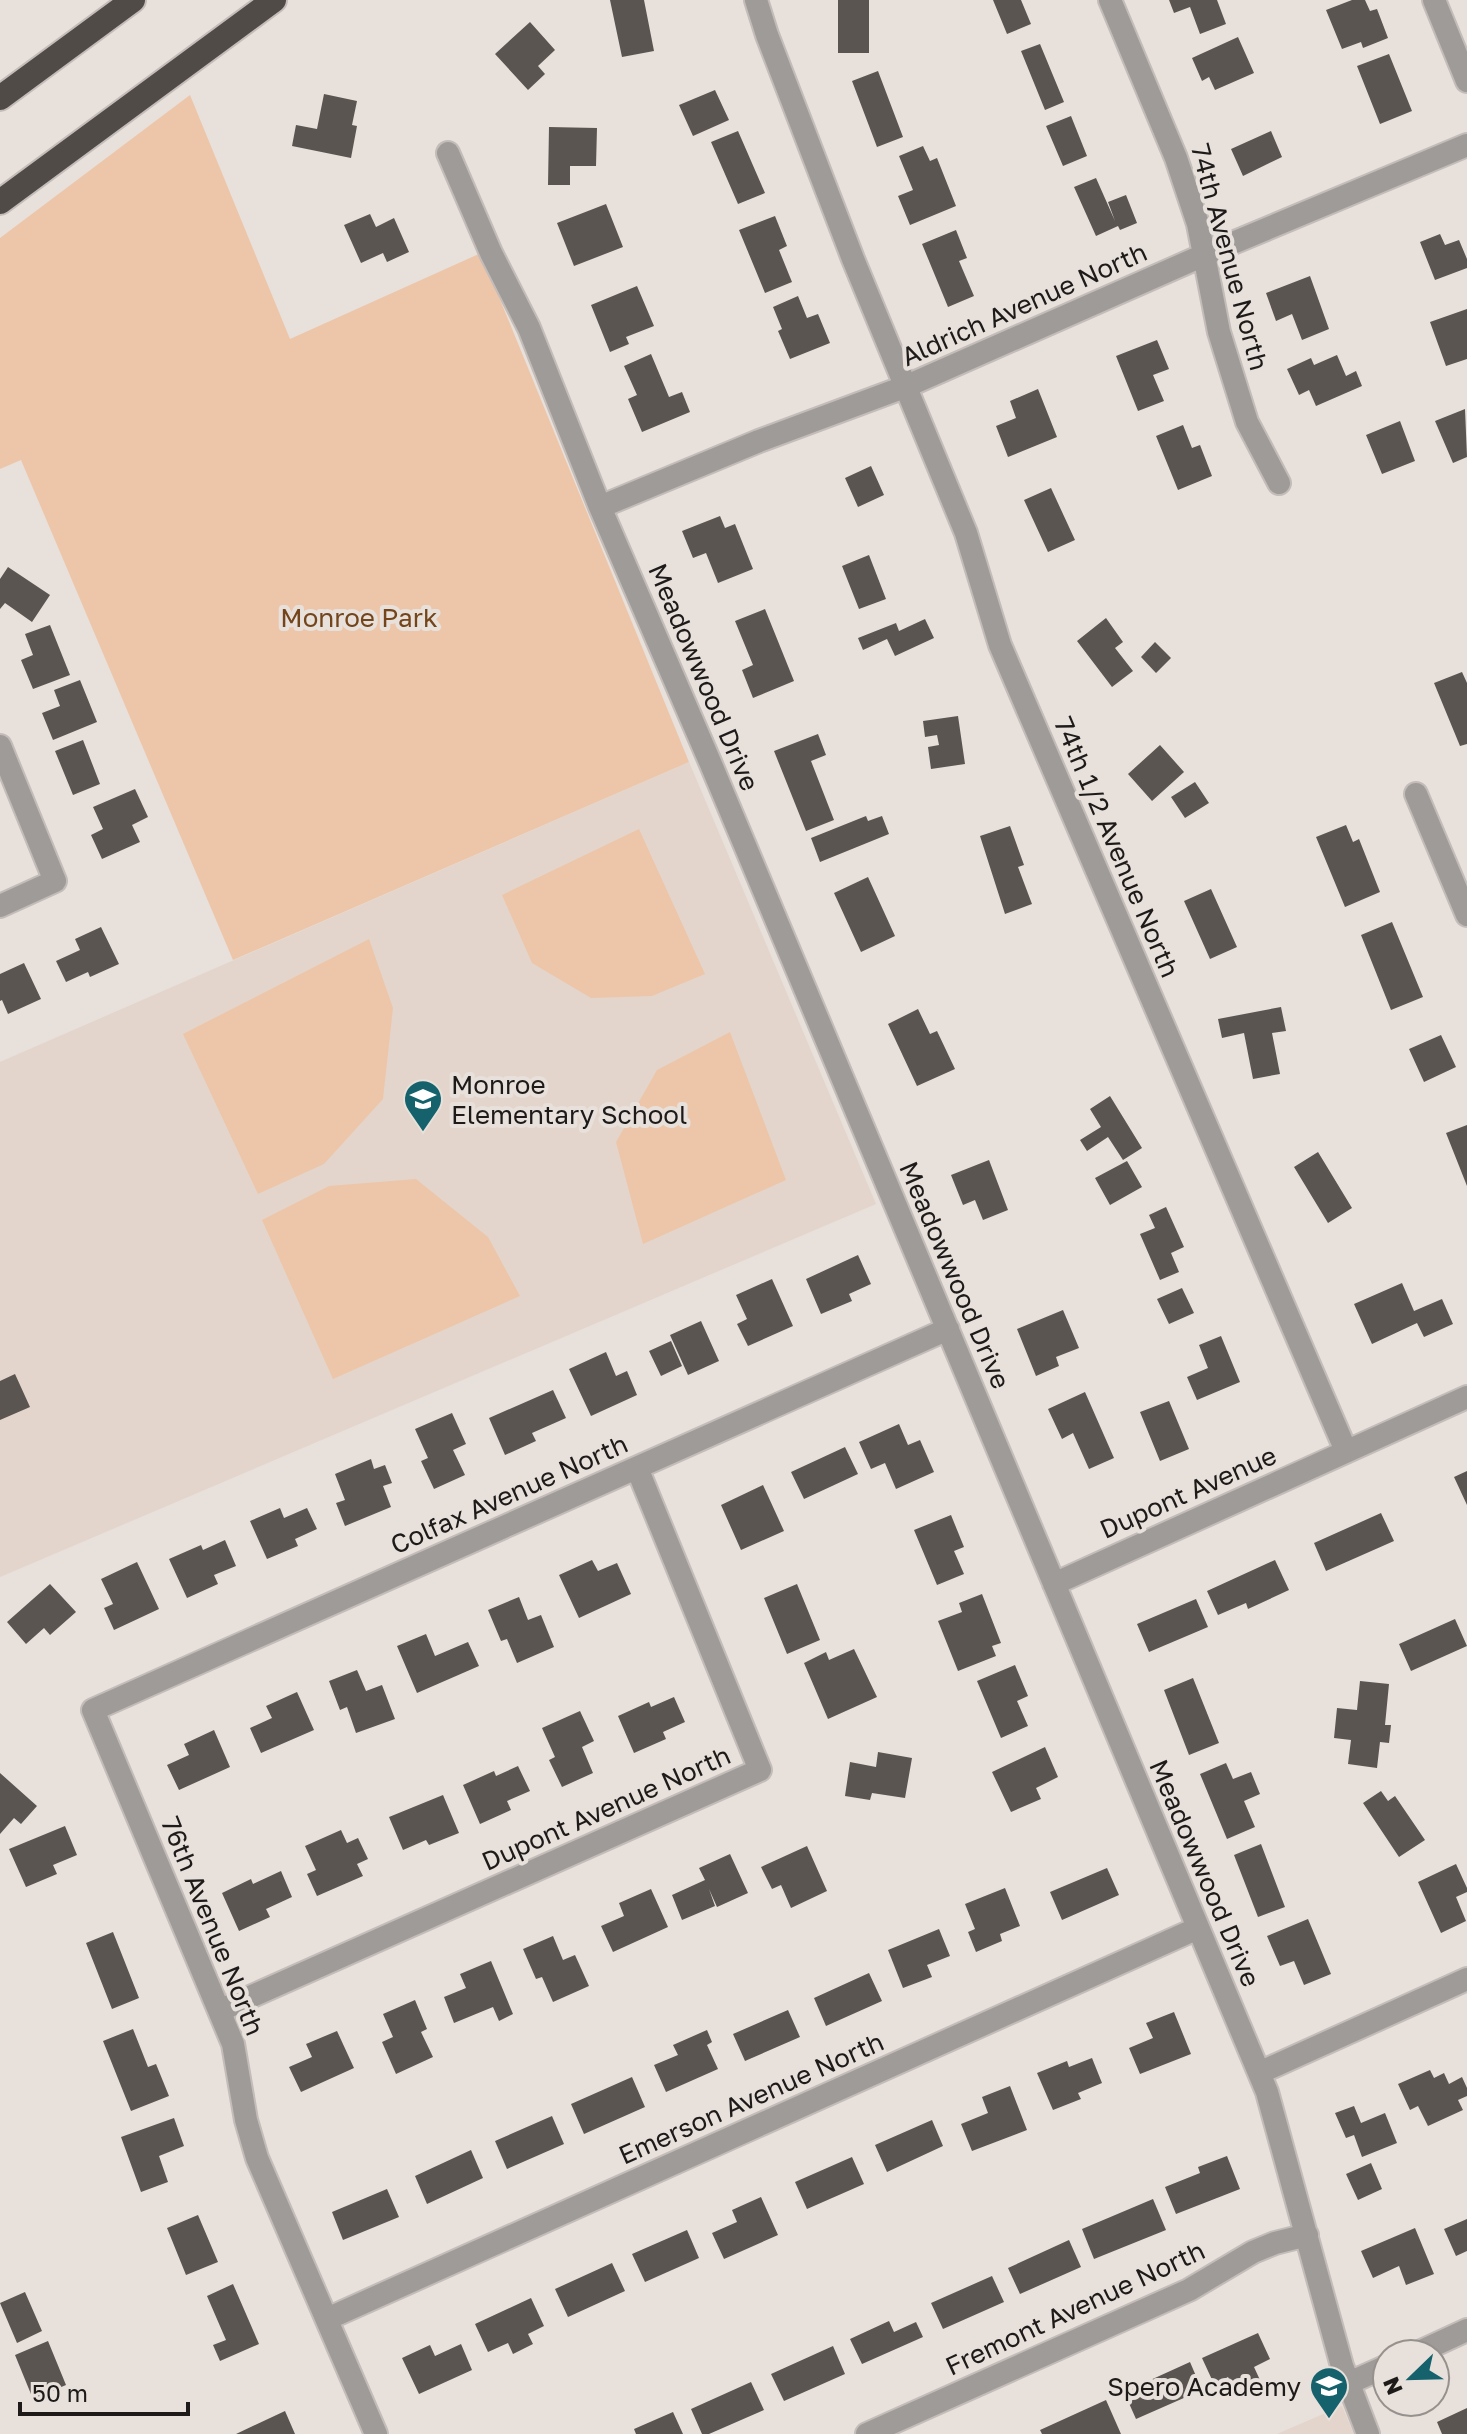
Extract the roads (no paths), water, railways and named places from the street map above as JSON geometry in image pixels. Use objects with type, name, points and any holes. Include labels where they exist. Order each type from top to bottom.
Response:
[{"type":"highway","points":[[0,98],[133,0]]},
{"type":"highway","points":[[0,202],[274,0]]},
{"type":"street","name":"74th 1/2 Avenue North","points":[[756,0],[853,259],[966,533],[1000,645],[1346,1451]]},
{"type":"street","name":"74th Avenue North","points":[[1110,0],[1176,158],[1198,224],[1219,332],[1247,422],[1279,483]]},
{"type":"street","points":[[1434,0],[1467,81]]},
{"type":"street","name":"Aldrich Avenue North","points":[[600,507],[759,441],[907,386],[1204,255],[1467,145]]},
{"type":"street","name":"Meadowwood Drive","points":[[448,153],[491,253],[529,328],[600,507],[1259,2073],[1271,2105],[1339,2355],[1368,2434]]},
{"type":"street","points":[[0,746],[55,881],[0,906]]},
{"type":"street","points":[[1416,794],[1467,915]]},
{"type":"street","name":"Colfax Avenue North","points":[[93,1710],[948,1329]]},
{"type":"street","points":[[1346,1451],[1467,1397]]},
{"type":"street","name":"Dupont Avenue","points":[[1054,1584],[1346,1451]]},
{"type":"street","name":"Dupont Avenue North","points":[[221,2010],[760,1770],[637,1468]]},
{"type":"street","name":"76th Avenue North","points":[[93,1710],[221,2010],[233,2044],[246,2120],[257,2158],[376,2434]]},
{"type":"street","name":"Emerson Avenue North","points":[[327,2319],[1198,1928]]},
{"type":"street","points":[[1259,2073],[1467,1979]]},
{"type":"street","name":"Fremont Avenue North","points":[[867,2434],[1189,2290],[1253,2252],[1307,2235]]},
{"type":"street","points":[[1349,2383],[1371,2373]]},
{"type":"place","name":"Monroe Elementary School","points":[[423,1133]]},
{"type":"place","name":"Spero Academy","points":[[1329,2420]]},
{"type":"park label","name":"Monroe Park","points":[[359,617]]}]
